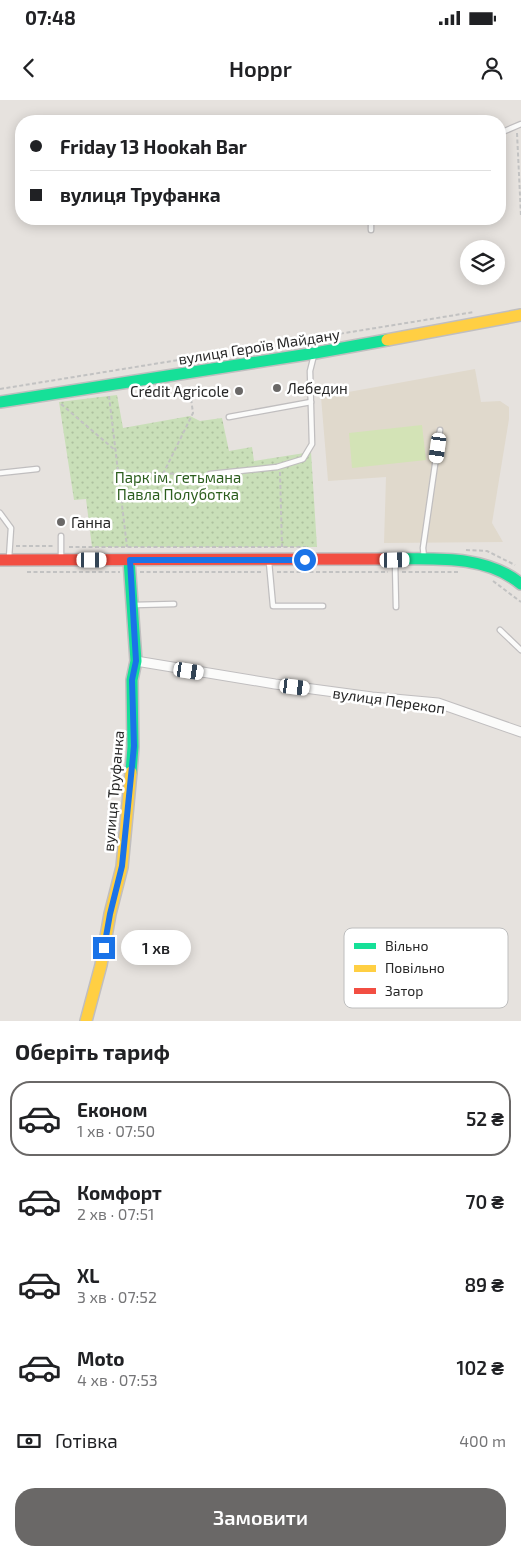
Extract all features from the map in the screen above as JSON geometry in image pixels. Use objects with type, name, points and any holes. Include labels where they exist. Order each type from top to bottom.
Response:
[{"type":"main road","name":"вулиця Героїв Майдану","points":[[0,402],[315,353],[521,315]]},
{"type":"main road","points":[[5,560],[130,560],[269,566],[447,559],[487,565],[516,579],[521,584]]},
{"type":"main road","name":"вулиця Труфанка","points":[[86,1021],[101,965],[110,914],[122,866],[134,746],[132,680],[136,661],[130,560]]},
{"type":"street","name":"вулиця Перекоп","points":[[136,661],[275,684],[438,704],[521,732]]},
{"type":"lane","points":[[506,130],[519,125]]},
{"type":"lane","points":[[371,225],[371,230]]},
{"type":"lane","points":[[210,474],[279,467],[303,459],[312,444],[310,372],[315,353]]},
{"type":"lane","points":[[229,417],[311,402]]},
{"type":"lane","points":[[424,560],[423,548],[440,430]]},
{"type":"lane","points":[[0,474],[37,469]]},
{"type":"lane","points":[[0,512],[11,528],[5,560]]},
{"type":"lane","points":[[61,536],[61,560]]},
{"type":"lane","points":[[395,560],[396,607]]},
{"type":"lane","points":[[269,566],[273,606],[323,606]]},
{"type":"lane","points":[[132,605],[174,604]]},
{"type":"lane","points":[[500,630],[521,650]]},
{"type":"path","points":[[519,125],[521,216]]},
{"type":"path","points":[[0,390],[480,311]]},
{"type":"path","points":[[162,474],[193,413],[188,382]]},
{"type":"path","points":[[109,396],[127,547]]},
{"type":"path","points":[[59,402],[116,451]]},
{"type":"path","points":[[279,467],[282,547]]},
{"type":"path","points":[[118,473],[210,474]]},
{"type":"path","points":[[19,572],[130,572],[269,566],[395,572],[462,572]]},
{"type":"path","points":[[490,578],[521,602]]},
{"type":"shaded area","points":[[475,369],[481,402],[500,401],[509,407],[509,419],[492,523],[503,542],[384,543],[386,477],[328,481],[321,397]]},
{"type":"green space","name":"Парк ім. гетьмана Павла Полуботка","points":[[117,395],[123,428],[190,416],[200,421],[222,418],[229,451],[252,447],[254,461],[311,452],[317,547],[92,547],[86,499],[74,500],[59,402]]},
{"type":"green space","points":[[422,425],[426,460],[352,468],[349,433]]},
{"type":"traffic: fast","points":[[0,402],[387,340]]},
{"type":"traffic: fast","points":[[390,559],[441,559],[475,563],[507,574],[521,584]]},
{"type":"traffic: fast","points":[[129,560],[136,661],[132,680],[133,747],[131,772]]},
{"type":"traffic: slow","points":[[387,340],[521,315]]},
{"type":"traffic: slow","points":[[86,1021],[101,965],[110,914],[122,867],[131,772]]},
{"type":"traffic: jam","points":[[0,560],[390,559]]},
{"type":"place","name":"Лебедин","points":[[277,388]]},
{"type":"place","name":"Crédit Agricole","points":[[239,391]]},
{"type":"place","name":"Ганна","points":[[61,522]]},
{"type":"route","points":[[104,948],[122,866],[134,746],[132,680],[136,661],[130,560],[305,560]]}]
